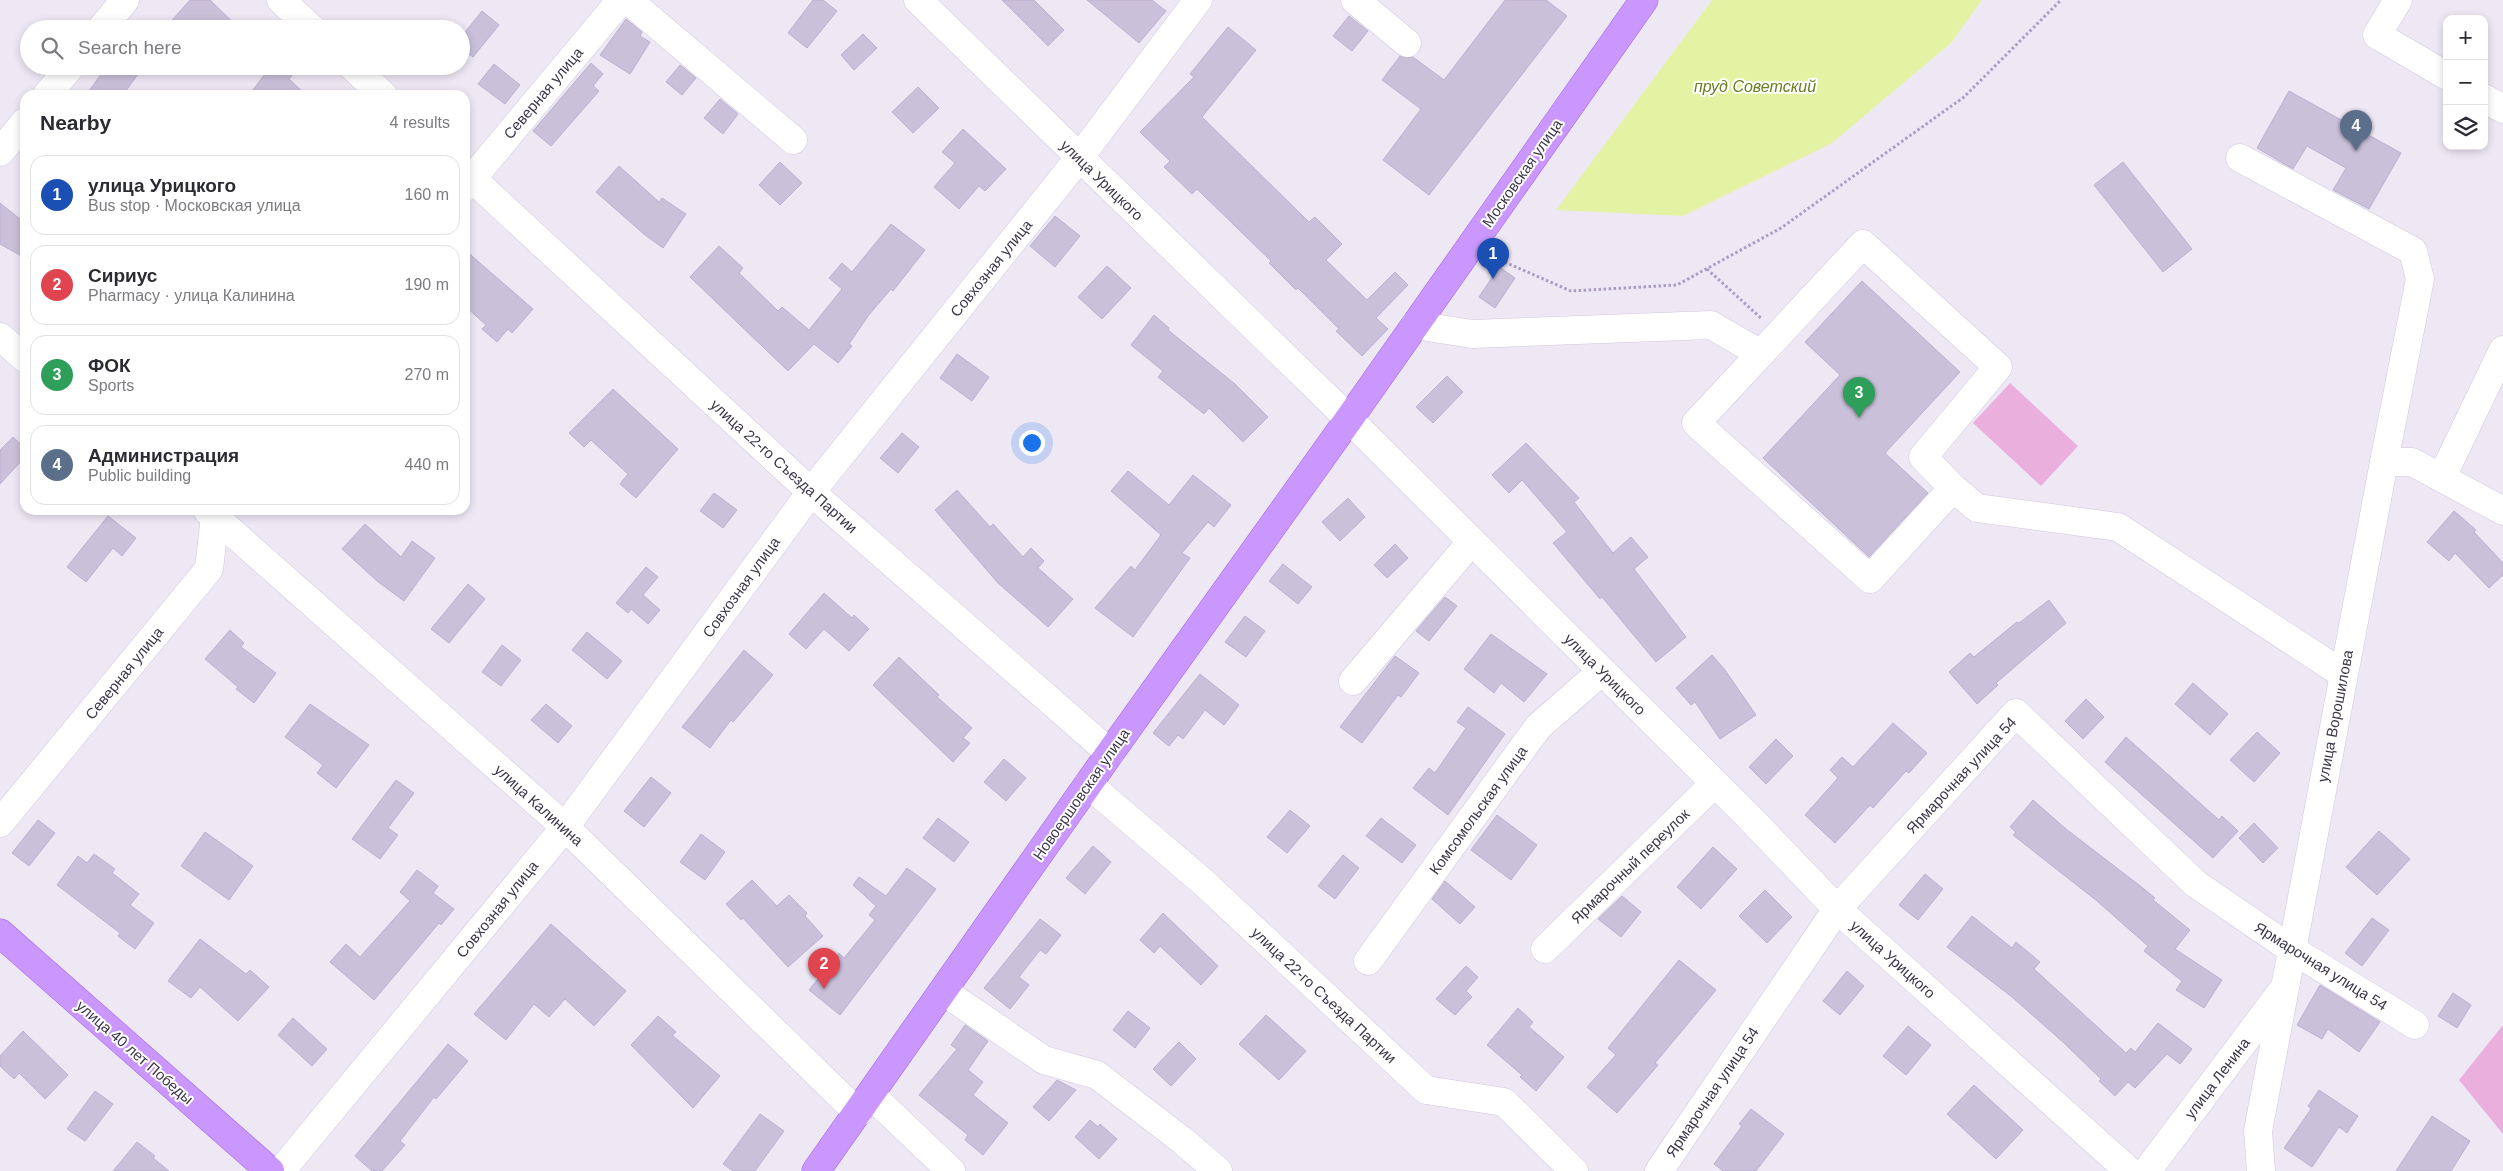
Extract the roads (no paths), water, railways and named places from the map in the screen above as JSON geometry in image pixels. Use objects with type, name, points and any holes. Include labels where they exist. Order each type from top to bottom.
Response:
[{"type":"main road","name":"Московская улица","points":[[1349,419],[1644,0]]},
{"type":"main road","name":"Новоершовская улица","points":[[816,1171],[865,1104],[1088,784],[1349,419]]},
{"type":"main road","name":"улица 40 лет Победы","points":[[0,933],[270,1171]]},
{"type":"street","points":[[108,20],[125,0]]},
{"type":"street","points":[[281,0],[302,20]]},
{"type":"street","name":"Северная улица","points":[[470,176],[621,0]]},
{"type":"street","points":[[628,0],[793,140]]},
{"type":"street","name":"улица Урицкого","points":[[918,0],[1349,419],[1714,783],[1836,909],[2129,1171]]},
{"type":"street","name":"Совхозная улица","points":[[281,1171],[565,827],[812,492],[1079,158],[1198,0]]},
{"type":"street","points":[[1355,0],[1407,44]]},
{"type":"street","points":[[2398,0],[2377,35],[2443,74]]},
{"type":"street","points":[[51,90],[63,75]]},
{"type":"street","points":[[362,75],[378,90]]},
{"type":"street","points":[[2488,100],[2503,109]]},
{"type":"street","points":[[0,152],[20,128]]},
{"type":"street","name":"улица Ворошилова","points":[[2240,158],[2413,252],[2420,279],[2343,674],[2258,1131],[2261,1171]]},
{"type":"street","name":"улица 22-го Съезда Партии","points":[[470,182],[812,492],[1110,753]]},
{"type":"street","points":[[1953,488],[1870,579],[1696,423],[1863,244],[1998,367],[1923,457],[1953,488],[1977,508],[2118,527],[2343,674]]},
{"type":"street","points":[[1415,325],[1472,334],[1711,325],[1770,344]]},
{"type":"street","points":[[0,338],[20,354]]},
{"type":"street","points":[[2442,477],[2503,350]]},
{"type":"street","points":[[2384,462],[2412,462],[2503,511]]},
{"type":"street","name":"Северная улица","points":[[0,823],[209,568],[214,515]]},
{"type":"street","name":"улица Калинина","points":[[217,515],[565,827],[865,1104],[951,1171]]},
{"type":"street","points":[[1353,681],[1472,541]]},
{"type":"street","name":"Комсомольская улица","points":[[1368,961],[1538,727],[1602,671]]},
{"type":"street","name":"Ярмарочная улица 54","points":[[1658,1171],[1836,909],[2016,713],[2196,884],[2291,949],[2415,1025]]},
{"type":"street","name":"Ярмарочный переулок","points":[[1545,949],[1714,783]]},
{"type":"street","name":"улица 22-го Съезда Партии","points":[[1088,784],[1203,882],[1426,1090],[1504,1102],[1574,1171]]},
{"type":"street","name":"улица Ленина","points":[[2147,1171],[2286,986]]},
{"type":"street","points":[[943,991],[1044,1060],[1097,1075],[1183,1141],[1218,1171]]},
{"type":"water","name":"пруд Советский","points":[[1712,0],[1982,0],[1951,43],[1832,143],[1683,216],[1556,210]]},
{"type":"place","name":"Администрация","points":[[2356,151]]},
{"type":"place","name":"улица Урицкого","points":[[1493,279]]},
{"type":"place","name":"ФОК","points":[[1859,418]]},
{"type":"place","name":"Сириус","points":[[824,989]]}]
